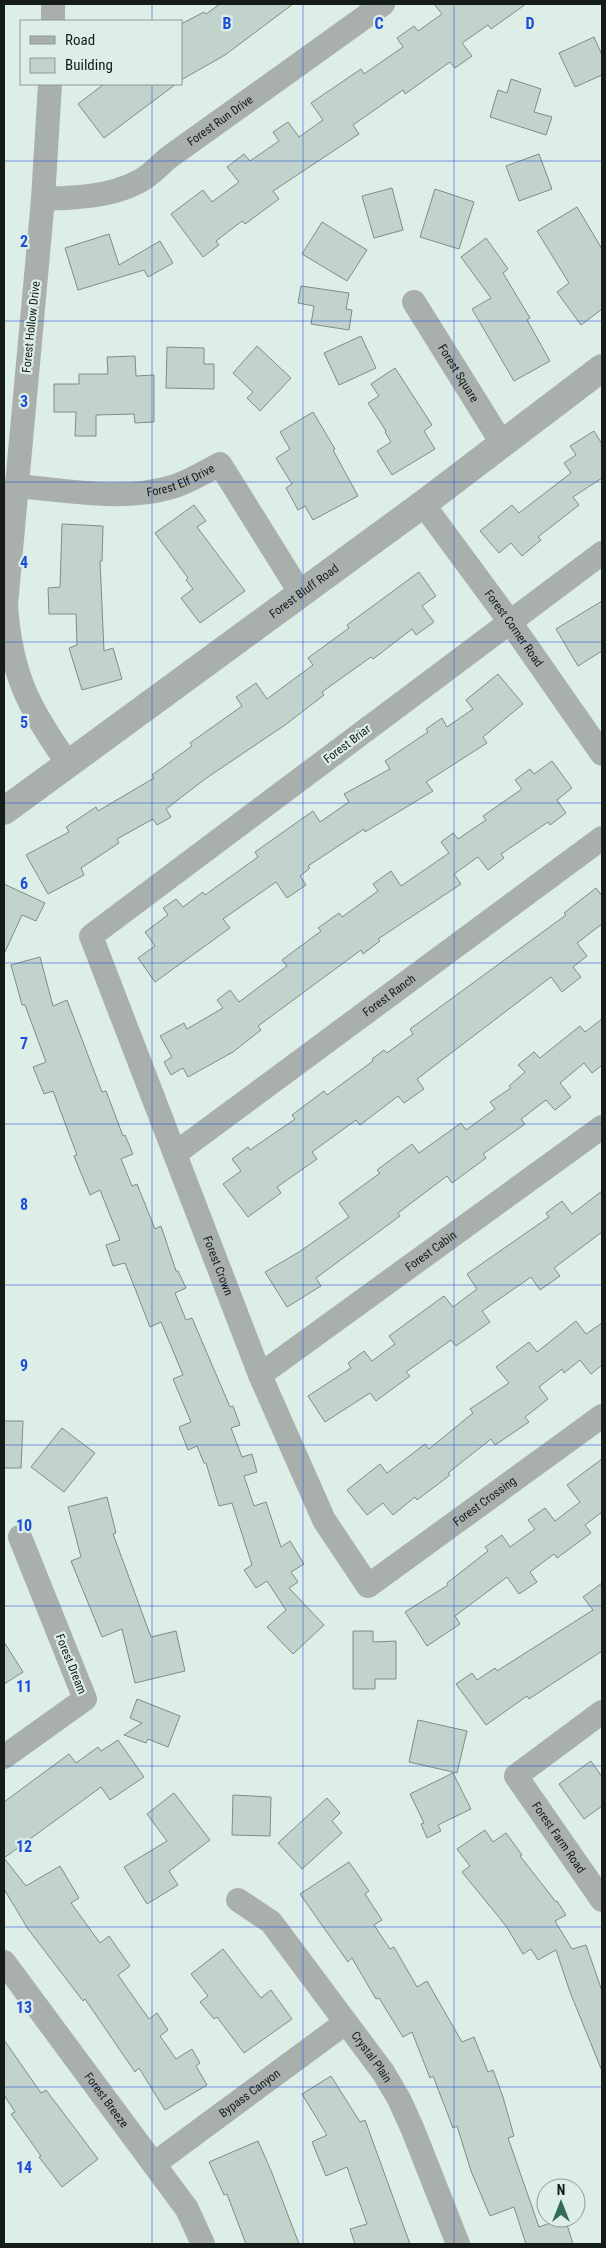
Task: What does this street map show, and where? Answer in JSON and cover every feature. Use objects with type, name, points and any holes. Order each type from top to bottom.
[{"type":"street","points":[[53,4],[53,20]]},
{"type":"street","name":"Forest Run Drive","points":[[43,200],[76,198],[114,192],[139,182],[383,4]]},
{"type":"street","name":"Forest Hollow Drive","points":[[50,85],[43,200],[15,486],[6,605],[12,655],[28,703],[40,725],[68,765]]},
{"type":"street","name":"Forest Square","points":[[414,302],[503,445]]},
{"type":"street","name":"Forest Bluff Road","points":[[4,811],[503,445],[602,368]]},
{"type":"street","name":"Forest Elf Drive","points":[[15,486],[105,494],[134,494],[171,488],[220,464],[301,594]]},
{"type":"street","name":"Forest Corner Road","points":[[423,504],[510,622],[602,754]]},
{"type":"street","name":"Forest Briar","points":[[92,936],[602,552]]},
{"type":"street","name":"Forest Ranch","points":[[176,1153],[602,838]]},
{"type":"street","name":"Forest Crown","points":[[92,936],[260,1375],[324,1520],[368,1586]]},
{"type":"street","name":"Forest Cabin","points":[[260,1375],[602,1127]]},
{"type":"street","name":"Forest Crossing","points":[[368,1586],[602,1416]]},
{"type":"street","name":"Forest Dream","points":[[4,1757],[85,1699],[20,1537]]},
{"type":"street","name":"Forest Farm Road","points":[[602,1712],[516,1776],[602,1900]]},
{"type":"street","name":"Crystal Plain","points":[[238,1900],[271,1922],[383,2072],[399,2100],[458,2244]]},
{"type":"street","name":"Forest Breeze","points":[[4,1962],[187,2209],[203,2244]]},
{"type":"street","name":"Bypass Canyon","points":[[154,2164],[345,2023]]},
{"type":"building","points":[[220,4],[293,4],[225,55],[182,79],[182,23],[204,12],[206,14]]},
{"type":"building","points":[[434,4],[526,4],[491,29],[488,25],[462,43],[472,56],[455,68],[450,62],[405,94],[403,90],[353,125],[359,134],[273,191],[279,199],[245,224],[242,221],[216,241],[219,245],[203,257],[171,214],[203,190],[212,202],[239,182],[227,167],[244,154],[250,161],[279,141],[273,132],[288,122],[299,137],[323,120],[311,103],[361,69],[364,74],[403,47],[397,38],[414,26],[418,31],[442,14]]},
{"type":"building","points":[[594,37],[602,55],[602,75],[575,87],[559,53]]},
{"type":"building","points":[[511,79],[541,89],[534,112],[552,117],[546,135],[490,117],[498,90],[507,93]]},
{"type":"building","points":[[103,85],[175,85],[104,138],[78,104]]},
{"type":"building","points":[[539,154],[552,189],[519,201],[506,166]]},
{"type":"building","points":[[392,188],[403,230],[374,238],[362,196]]},
{"type":"building","points":[[435,189],[474,202],[459,249],[420,237]]},
{"type":"building","points":[[577,207],[602,249],[602,309],[581,325],[557,292],[569,283],[537,231]]},
{"type":"building","points":[[322,222],[367,250],[347,281],[302,254]]},
{"type":"building","points":[[109,234],[119,265],[160,241],[173,263],[148,277],[144,270],[78,290],[65,248]]},
{"type":"building","points":[[486,238],[508,269],[503,273],[530,318],[527,320],[550,361],[514,381],[472,309],[491,298],[461,257]]},
{"type":"building","points":[[301,286],[349,293],[346,309],[352,310],[349,330],[311,324],[314,306],[298,303]]},
{"type":"building","points":[[361,336],[376,368],[339,385],[324,353]]},
{"type":"building","points":[[257,346],[291,378],[260,411],[247,398],[253,392],[233,373]]},
{"type":"building","points":[[167,347],[204,348],[204,364],[214,364],[214,389],[166,388]]},
{"type":"building","points":[[135,356],[136,376],[154,375],[154,422],[135,423],[134,414],[96,415],[96,436],[75,436],[76,412],[54,412],[54,384],[79,384],[79,374],[108,374],[107,357]]},
{"type":"building","points":[[395,368],[432,425],[424,431],[435,449],[392,475],[377,451],[391,442],[368,403],[379,396],[371,384]]},
{"type":"building","points":[[313,412],[335,449],[333,450],[358,496],[313,520],[305,506],[298,510],[286,488],[292,484],[276,458],[290,449],[280,432]]},
{"type":"building","points":[[594,431],[602,444],[602,478],[573,497],[579,505],[538,537],[541,540],[522,556],[511,543],[499,553],[480,531],[512,505],[519,513],[571,473],[564,463],[576,455],[570,446]]},
{"type":"building","points":[[194,505],[206,521],[197,527],[245,591],[200,623],[181,598],[193,589],[186,580],[188,578],[155,533]]},
{"type":"building","points":[[62,524],[103,526],[102,561],[100,561],[104,651],[113,648],[122,679],[82,690],[69,648],[77,645],[76,614],[49,614],[48,588],[60,587]]},
{"type":"building","points":[[419,572],[436,596],[422,606],[434,622],[416,635],[412,629],[373,659],[371,657],[322,692],[324,695],[285,725],[205,779],[166,809],[171,817],[157,825],[153,819],[117,839],[119,843],[81,868],[84,875],[48,894],[26,855],[69,832],[66,827],[96,807],[98,811],[154,778],[152,775],[192,746],[190,743],[242,706],[236,697],[256,683],[267,699],[313,665],[308,658],[349,628],[347,625]]},
{"type":"building","points":[[602,601],[602,651],[578,666],[556,629]]},
{"type":"building","points":[[498,674],[523,704],[483,737],[487,743],[426,782],[433,791],[365,832],[364,829],[308,866],[310,868],[300,876],[306,885],[287,898],[276,882],[223,919],[230,928],[155,982],[138,958],[155,946],[145,932],[168,915],[163,908],[176,899],[183,907],[203,892],[205,895],[258,857],[255,852],[313,811],[320,822],[349,802],[344,794],[390,769],[385,761],[428,732],[426,729],[442,718],[447,727],[473,709],[466,700]]},
{"type":"building","points":[[552,761],[572,788],[557,800],[566,813],[550,825],[548,822],[501,854],[504,858],[488,870],[478,857],[454,874],[461,884],[378,939],[380,941],[363,954],[361,950],[258,1026],[261,1030],[233,1052],[188,1077],[183,1068],[171,1075],[164,1062],[172,1057],[160,1036],[184,1023],[187,1029],[223,1008],[217,1000],[230,990],[239,1002],[287,966],[282,960],[321,931],[318,928],[339,913],[342,917],[378,891],[373,884],[391,871],[401,886],[449,853],[441,842],[453,833],[458,839],[486,820],[483,816],[522,789],[515,780],[530,769],[534,774]]},
{"type":"building","points":[[4,884],[45,903],[36,921],[22,915],[4,954]]},
{"type":"building","points":[[596,888],[602,896],[602,924],[577,943],[587,956],[573,967],[581,977],[562,992],[551,977],[417,1079],[424,1089],[404,1103],[398,1096],[360,1125],[356,1120],[312,1152],[317,1159],[277,1187],[281,1193],[248,1217],[223,1184],[241,1171],[232,1159],[248,1147],[250,1150],[295,1119],[292,1115],[324,1091],[327,1095],[373,1061],[372,1059],[384,1050],[387,1053],[413,1034],[410,1029],[566,915],[564,913]]},
{"type":"building","points":[[40,957],[53,1006],[67,1000],[102,1092],[106,1091],[123,1136],[125,1135],[133,1154],[121,1159],[132,1186],[137,1184],[155,1229],[161,1226],[176,1271],[178,1271],[186,1288],[175,1293],[186,1320],[192,1318],[230,1407],[233,1406],[240,1425],[231,1428],[242,1457],[252,1454],[257,1472],[244,1476],[254,1506],[266,1502],[281,1547],[290,1541],[304,1564],[291,1572],[298,1582],[289,1588],[324,1625],[293,1654],[267,1627],[286,1610],[267,1581],[256,1588],[244,1570],[252,1565],[232,1503],[219,1506],[206,1463],[204,1463],[197,1446],[188,1450],[179,1427],[191,1422],[173,1379],[183,1375],[161,1322],[150,1327],[125,1263],[113,1266],[106,1245],[120,1240],[100,1190],[90,1195],[74,1156],[77,1155],[53,1091],[44,1094],[33,1067],[46,1062],[25,1005],[22,1005],[11,965]]},
{"type":"building","points":[[602,1019],[602,1065],[592,1073],[584,1063],[560,1083],[571,1097],[555,1110],[546,1100],[521,1119],[525,1124],[483,1154],[486,1158],[452,1183],[447,1176],[398,1213],[400,1216],[316,1278],[321,1286],[287,1307],[265,1272],[299,1252],[349,1217],[339,1203],[380,1173],[377,1170],[412,1144],[419,1153],[461,1123],[466,1130],[495,1109],[490,1102],[511,1088],[509,1086],[525,1072],[518,1065],[534,1052],[540,1058],[580,1026],[585,1032]]},
{"type":"building","points":[[602,1191],[602,1232],[554,1268],[560,1276],[540,1290],[531,1277],[482,1311],[490,1322],[456,1346],[451,1340],[406,1372],[410,1376],[376,1401],[370,1393],[325,1422],[308,1396],[351,1368],[348,1363],[364,1351],[372,1361],[395,1344],[389,1336],[444,1296],[453,1307],[477,1289],[467,1274],[549,1217],[546,1213],[562,1201],[572,1214]]},
{"type":"building","points":[[576,1321],[586,1334],[602,1323],[602,1365],[591,1374],[580,1360],[564,1373],[562,1369],[539,1387],[548,1399],[525,1417],[529,1422],[495,1445],[491,1439],[448,1473],[450,1475],[417,1500],[415,1497],[393,1515],[383,1503],[367,1515],[347,1490],[380,1464],[387,1473],[425,1444],[429,1449],[473,1413],[470,1409],[509,1383],[496,1367],[529,1342],[537,1352]]},
{"type":"building","points":[[4,1421],[23,1421],[21,1468],[4,1468]]},
{"type":"building","points":[[62,1428],[95,1453],[64,1492],[31,1467]]},
{"type":"building","points":[[602,1459],[602,1512],[585,1525],[591,1533],[557,1558],[554,1554],[530,1572],[537,1582],[519,1594],[507,1577],[455,1616],[460,1624],[427,1646],[405,1612],[448,1585],[447,1583],[488,1551],[485,1547],[502,1535],[510,1547],[535,1529],[528,1520],[545,1508],[555,1521],[580,1502],[567,1485]]},
{"type":"building","points":[[107,1497],[116,1533],[113,1534],[151,1637],[176,1631],[185,1671],[135,1683],[122,1629],[102,1637],[71,1561],[81,1557],[68,1507]]},
{"type":"building","points":[[602,1583],[602,1651],[529,1699],[527,1696],[486,1725],[456,1684],[472,1673],[477,1680],[495,1668],[497,1671],[593,1610],[583,1597]]},
{"type":"building","points":[[353,1631],[373,1631],[373,1642],[396,1641],[396,1679],[375,1679],[375,1689],[353,1689]]},
{"type":"building","points":[[4,1642],[23,1672],[4,1684]]},
{"type":"building","points":[[137,1699],[180,1716],[168,1747],[148,1739],[146,1743],[124,1735],[142,1723],[130,1718]]},
{"type":"building","points":[[418,1720],[467,1731],[457,1773],[409,1762]]},
{"type":"building","points":[[118,1740],[144,1777],[110,1800],[101,1787],[4,1858],[4,1802],[69,1754],[76,1763],[98,1747],[101,1751]]},
{"type":"building","points":[[591,1761],[602,1777],[602,1806],[584,1819],[559,1784]]},
{"type":"building","points":[[453,1773],[471,1809],[438,1825],[441,1831],[427,1838],[421,1824],[424,1823],[410,1794]]},
{"type":"building","points":[[174,1793],[210,1840],[169,1871],[178,1885],[147,1904],[124,1867],[167,1841],[147,1814]]},
{"type":"building","points":[[233,1795],[271,1797],[270,1836],[232,1835]]},
{"type":"building","points":[[327,1798],[340,1813],[332,1821],[342,1833],[302,1869],[278,1843]]},
{"type":"building","points":[[485,1830],[493,1842],[506,1833],[522,1855],[520,1856],[557,1901],[566,1915],[555,1921],[572,1949],[586,1945],[602,1991],[602,2071],[570,1992],[556,1950],[538,1960],[531,1949],[523,1954],[506,1926],[462,1872],[470,1866],[457,1849]]},
{"type":"building","points":[[4,1858],[26,1886],[60,1866],[79,1898],[71,1903],[100,1943],[109,1936],[130,1966],[118,1975],[149,2019],[157,2013],[168,2030],[160,2036],[176,2059],[192,2049],[200,2063],[196,2066],[207,2085],[165,2110],[139,2068],[135,2072],[85,1999],[83,2001],[28,1929],[4,1889]]},
{"type":"building","points":[[349,1862],[369,1891],[365,1894],[382,1920],[374,1925],[390,1949],[394,1947],[417,1987],[427,1981],[462,2042],[474,2037],[488,2072],[493,2070],[514,2136],[508,2138],[536,2218],[536,2228],[568,2228],[573,2244],[526,2244],[514,2207],[490,2216],[471,2171],[457,2126],[453,2128],[433,2076],[430,2078],[412,2032],[403,2037],[379,1998],[376,1999],[352,1958],[348,1962],[300,1894]]},
{"type":"building","points":[[223,1949],[261,1998],[271,1990],[292,2019],[244,2053],[217,2017],[214,2019],[200,2002],[208,1996],[191,1974]]},
{"type":"building","points":[[4,2040],[41,2093],[46,2090],[98,2159],[62,2187],[39,2157],[41,2156],[11,2114],[15,2112],[4,2095]]},
{"type":"building","points":[[331,2076],[360,2122],[365,2120],[410,2244],[355,2244],[350,2229],[367,2224],[347,2167],[326,2176],[312,2142],[327,2135],[302,2094]]},
{"type":"building","points":[[258,2141],[299,2244],[246,2244],[227,2194],[224,2195],[209,2162]]}]
